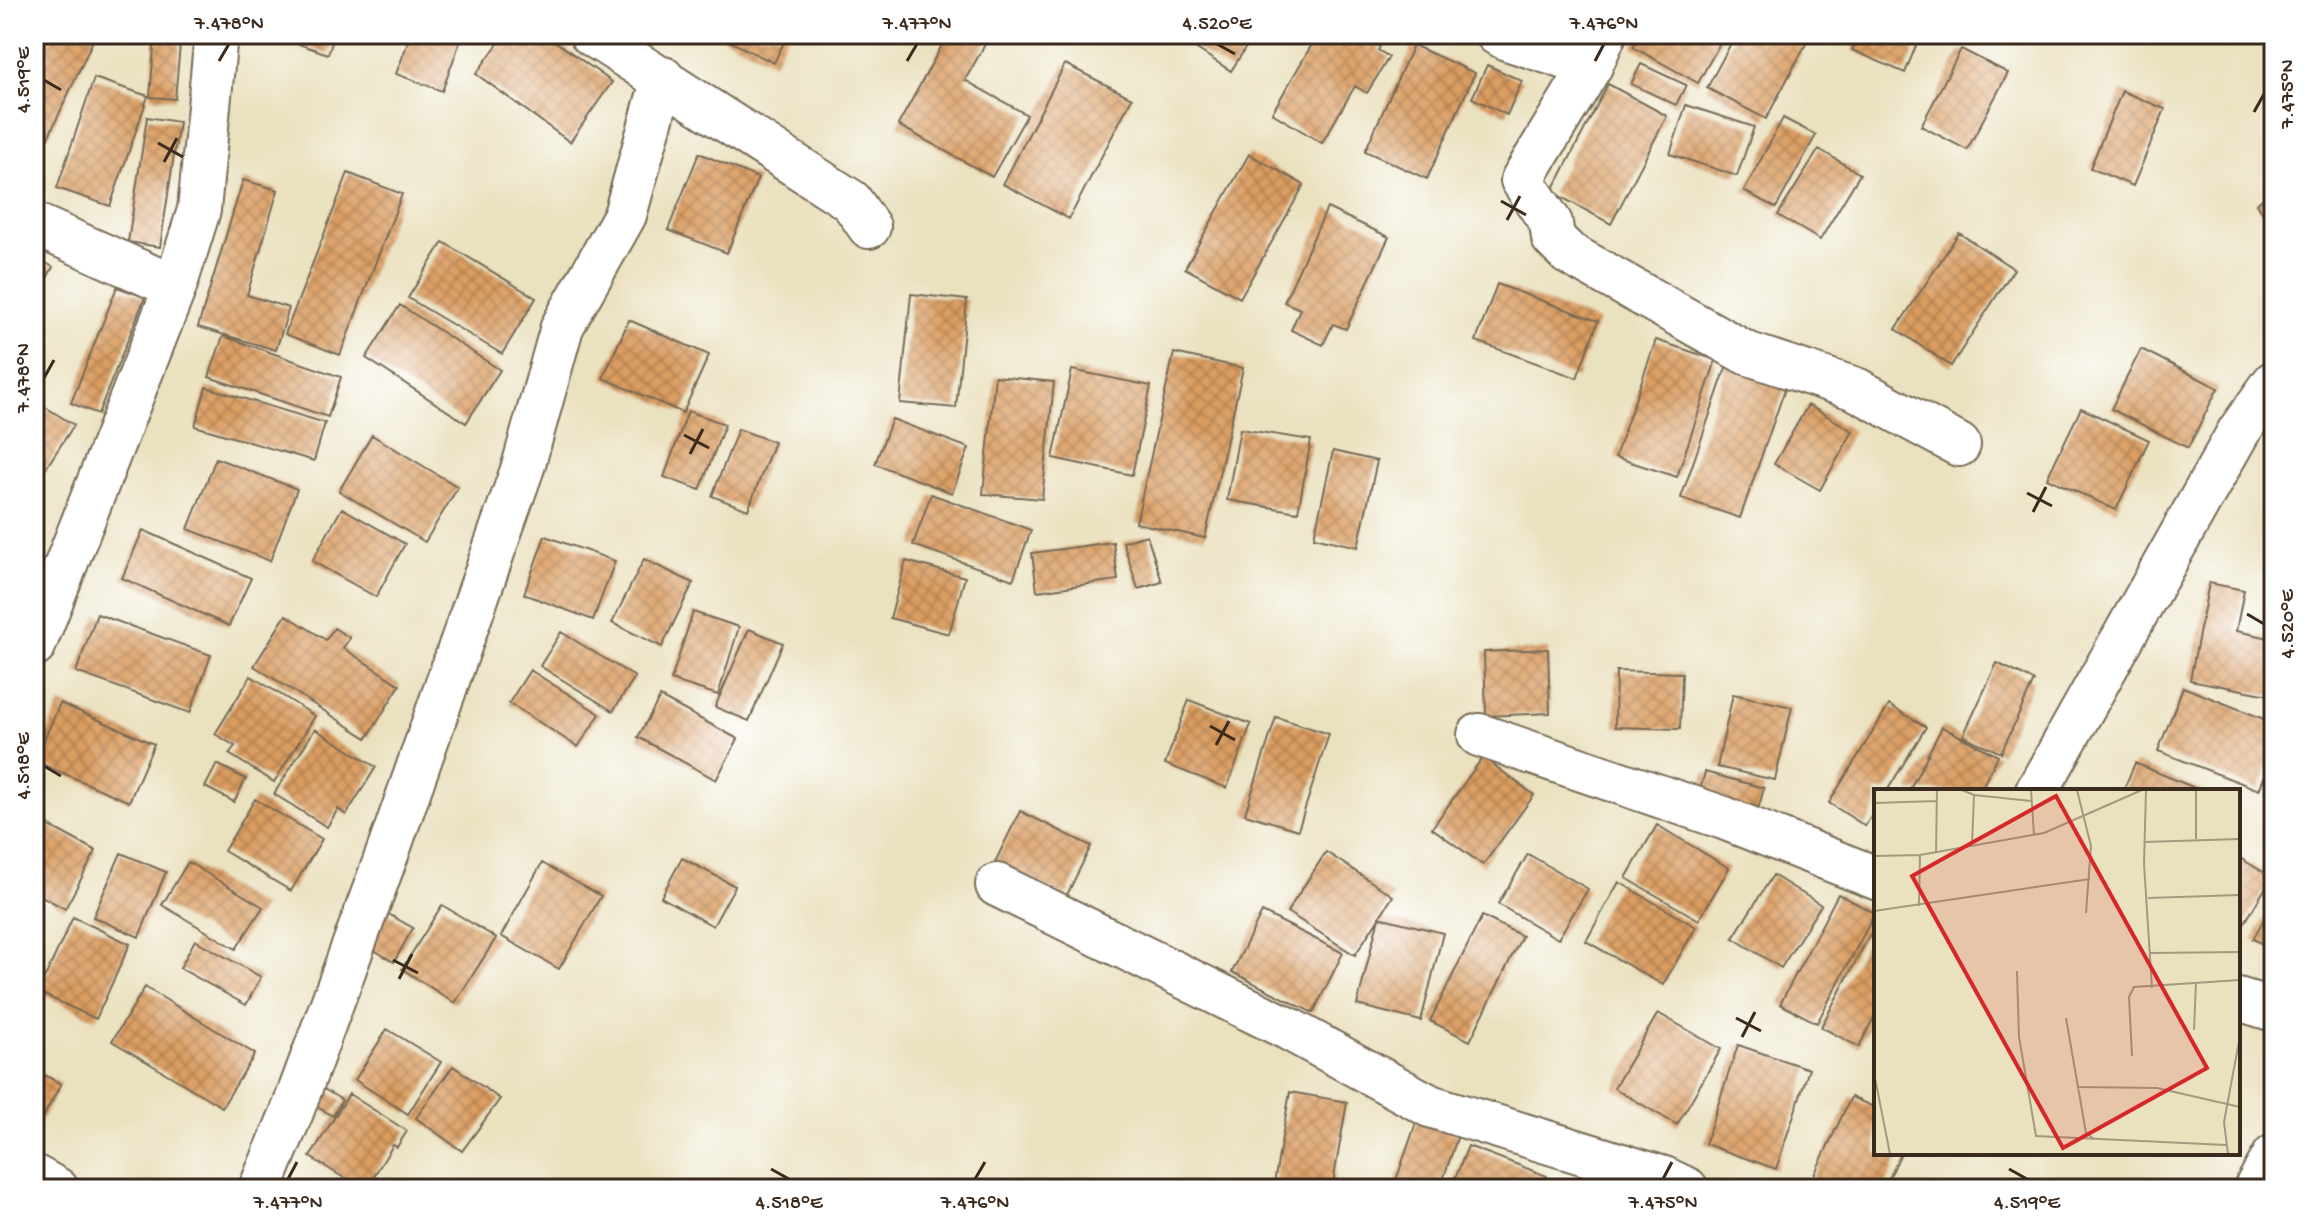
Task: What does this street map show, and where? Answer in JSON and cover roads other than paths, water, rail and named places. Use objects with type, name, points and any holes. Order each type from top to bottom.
[{"type":"street","points":[[34,646],[175,287],[199,210],[216,34]]},
{"type":"street","points":[[591,34],[851,201],[869,227]]},
{"type":"street","points":[[1497,34],[1507,39],[1598,50],[1522,180],[1551,223],[1553,238],[1568,253],[1746,353],[1856,389],[1959,445]]},
{"type":"street","points":[[260,1189],[292,1112],[389,849],[523,467],[562,327],[625,215],[663,78]]},
{"type":"street","points":[[34,224],[175,287]]},
{"type":"street","points":[[2038,789],[2239,431],[2274,382]]},
{"type":"street","points":[[1479,735],[1724,818],[1874,877]]},
{"type":"street","points":[[997,885],[1289,1029],[1430,1106],[1664,1178],[1687,1189]]},
{"type":"street","points":[[2240,1000],[2274,1010]]},
{"type":"street","points":[[2255,1189],[2274,1156]]},
{"type":"street","points":[[34,1176],[57,1189]]}]
